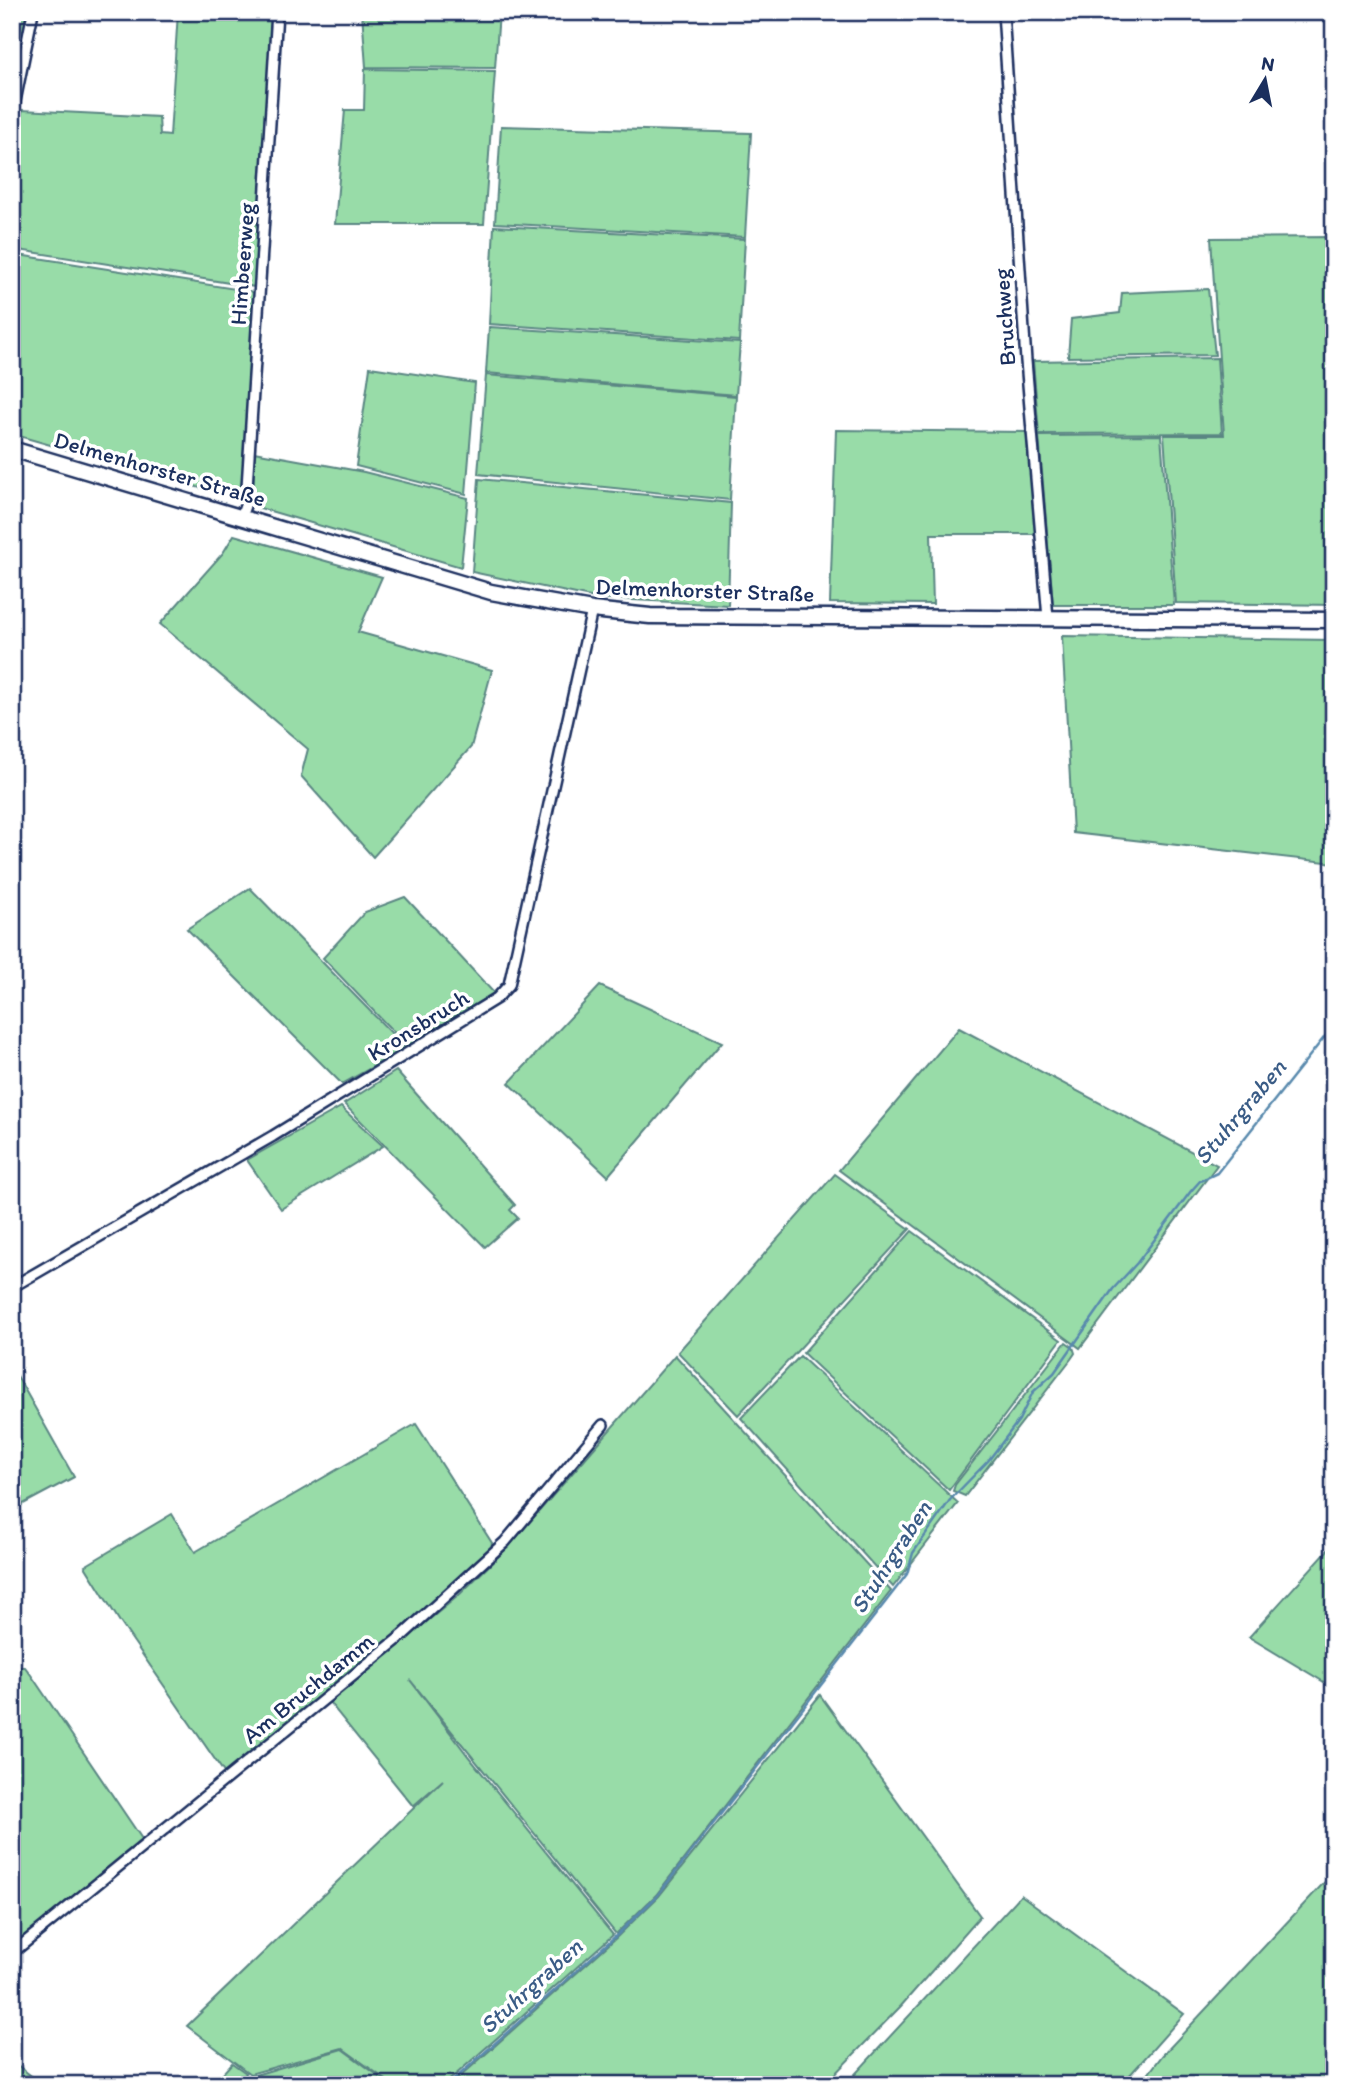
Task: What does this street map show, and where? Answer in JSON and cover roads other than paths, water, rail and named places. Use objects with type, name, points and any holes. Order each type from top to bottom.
[{"type":"main road","name":"Delmenhorster Straße","points":[[12,449],[491,592],[592,610],[650,616],[1334,620]]},
{"type":"street","points":[[12,116],[33,12]]},
{"type":"street","name":"Himbeerweg","points":[[241,517],[247,489],[277,12]]},
{"type":"street","name":"Bruchweg","points":[[1003,12],[1026,361],[1048,618]]},
{"type":"street","name":"Kronsbruch","points":[[12,1287],[273,1136],[497,998],[509,985],[592,610]]},
{"type":"street","name":"Am Bruchdamm","points":[[12,1953],[403,1635],[505,1542],[603,1425]]},
{"type":"waterway","name":"Stuhrgraben","points":[[448,2085],[657,1896],[901,1582],[907,1574],[913,1553],[950,1500],[988,1461],[1019,1420],[1033,1392],[1054,1373],[1113,1289],[1137,1263],[1191,1191],[1200,1181],[1217,1173],[1334,1025]]}]
